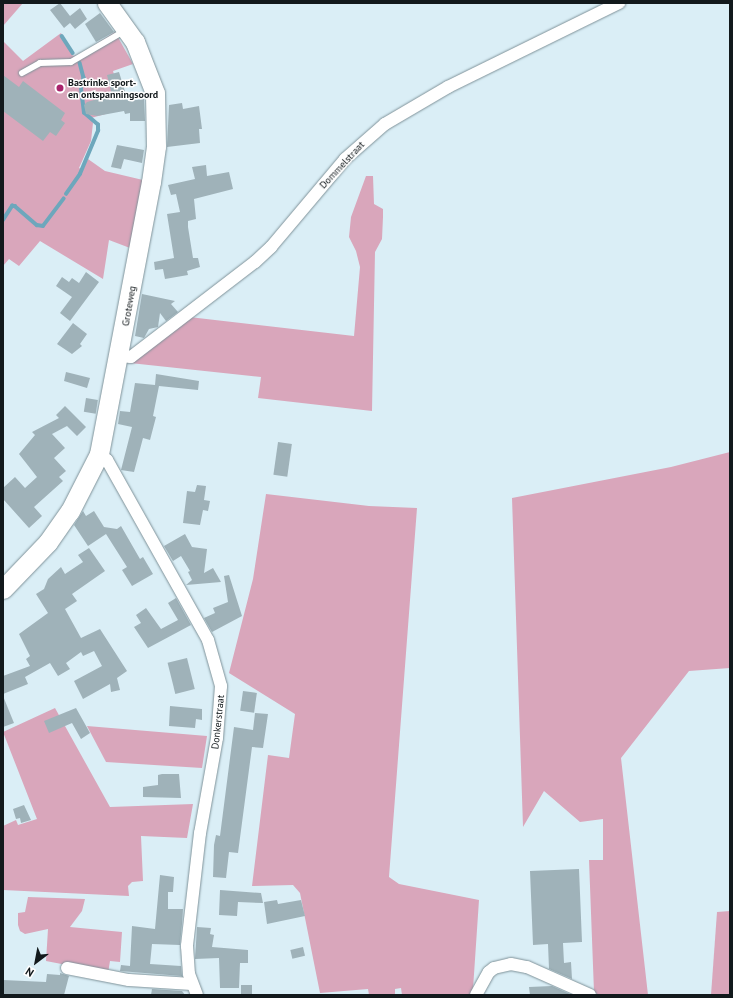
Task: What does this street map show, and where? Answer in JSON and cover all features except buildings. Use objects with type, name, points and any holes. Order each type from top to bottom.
[{"type":"main road","name":"Groteweg","points":[[3,590],[48,542],[70,510],[99,454],[120,356],[151,182],[157,115],[154,93],[148,71],[127,29],[107,3]]},
{"type":"street","name":"Dommelstraat","points":[[120,356],[130,357],[255,262],[272,247],[345,159],[385,124],[448,86],[619,3]]},
{"type":"street","name":"Donkerstraat","points":[[99,454],[107,460],[208,640],[221,686],[217,738],[200,833],[187,946],[187,961],[195,990]]},
{"type":"street","points":[[476,995],[488,972],[494,968],[511,964],[527,967],[590,995]]},
{"type":"street","points":[[67,968],[129,980],[195,990]]},
{"type":"lane","points":[[22,73],[40,63],[71,62],[127,29]]},
{"type":"shaded area","points":[[3,3],[23,3],[3,26]]},
{"type":"shaded area","points":[[115,32],[133,64],[113,71],[124,109],[91,118],[93,123],[91,141],[79,168],[83,170],[88,159],[105,171],[143,180],[130,248],[109,240],[103,279],[40,241],[19,266],[9,259],[3,266],[3,41],[23,61],[61,33],[73,56],[78,55]]},
{"type":"shaded area","points":[[366,176],[373,176],[374,204],[383,209],[382,239],[375,252],[372,411],[258,398],[261,377],[130,363],[189,317],[354,336],[360,267],[356,251],[349,237],[351,217]]},
{"type":"shaded area","points":[[730,452],[730,668],[689,671],[621,758],[648,995],[599,995],[594,992],[589,860],[603,860],[603,819],[580,822],[544,791],[523,827],[512,498],[671,467]]},
{"type":"shaded area","points":[[266,494],[369,506],[417,508],[389,877],[399,884],[479,900],[473,989],[471,995],[402,995],[401,988],[395,989],[395,995],[369,995],[368,989],[320,993],[300,893],[293,885],[252,886],[268,755],[289,758],[295,714],[229,673],[253,579]]},
{"type":"shaded area","points":[[55,708],[110,807],[193,804],[187,838],[141,836],[143,881],[132,882],[128,886],[129,896],[3,890],[3,826],[16,820],[18,825],[37,819],[3,732]]},
{"type":"shaded area","points":[[87,726],[207,736],[202,768],[106,762]]},
{"type":"shaded area","points":[[28,897],[85,899],[82,911],[70,927],[122,932],[120,962],[110,961],[108,973],[46,961],[48,929],[25,934],[20,931],[18,925],[18,913],[25,912]]},
{"type":"shaded area","points":[[730,911],[730,995],[711,995],[717,912]]},
{"type":"waterway","points":[[62,36],[73,53]]},
{"type":"waterway","points":[[80,63],[84,78],[82,86]]},
{"type":"waterway","points":[[66,194],[80,174],[98,131],[98,125],[84,113],[81,89]]},
{"type":"waterway","points":[[3,220],[12,206],[15,206],[37,225],[43,226],[63,199]]},
{"type":"place","name":"Bastrinke sport- en ontspanningsoord","points":[[60,88]]}]
